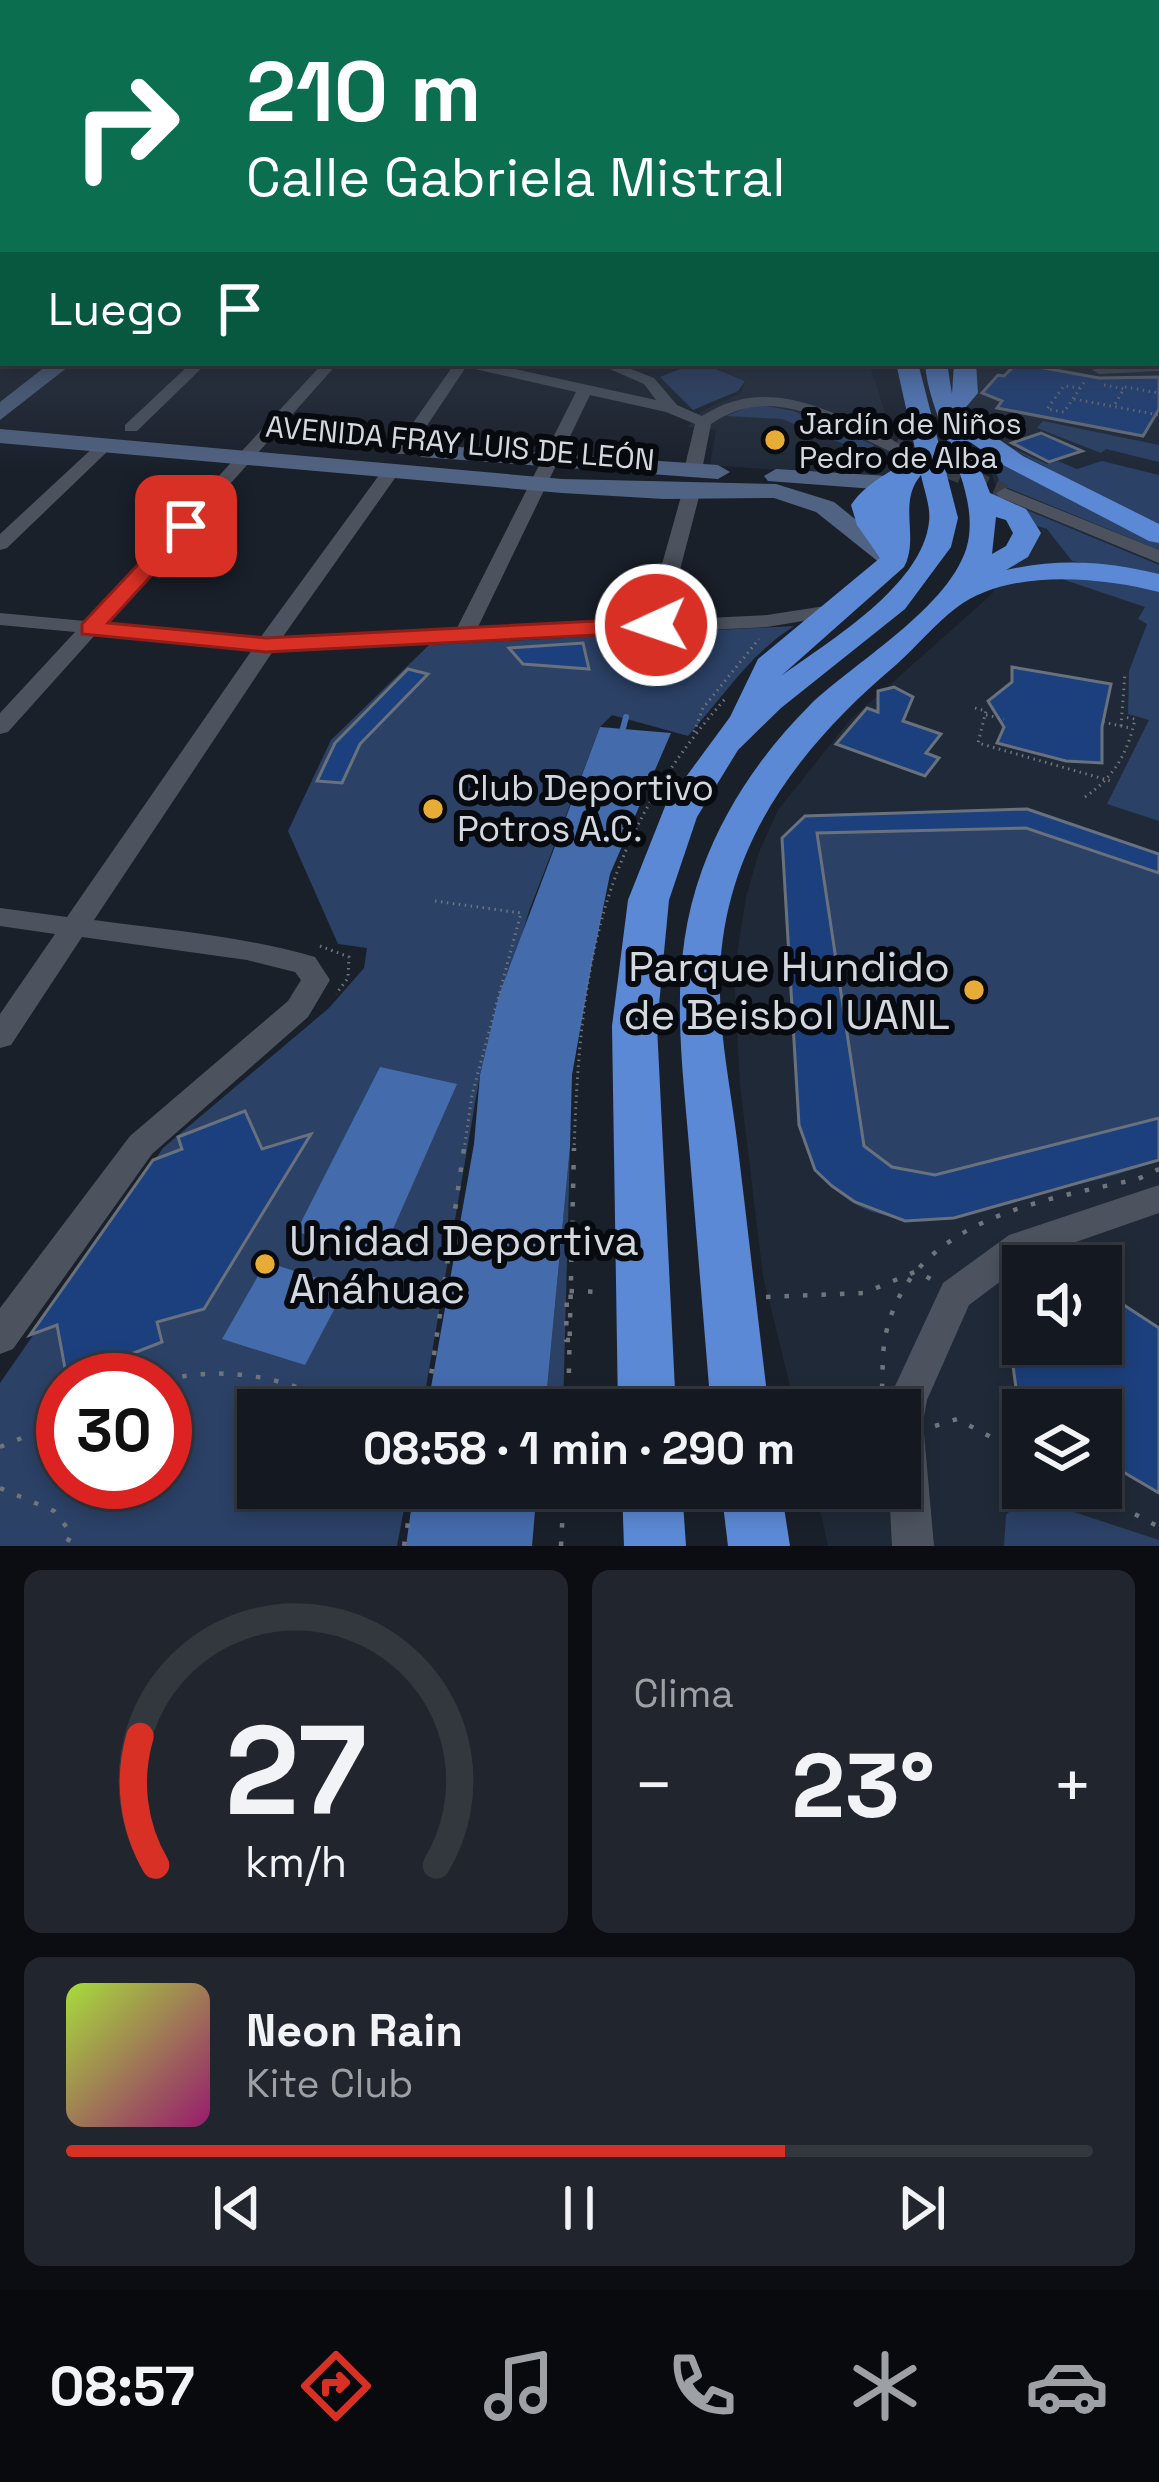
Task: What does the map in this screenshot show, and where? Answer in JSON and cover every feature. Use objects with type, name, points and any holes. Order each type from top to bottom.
[{"type":"highway","points":[[646,1389],[633,997],[640,926],[678,818],[707,767],[746,721],[885,610],[941,543],[944,518],[906,472],[905,366]]},
{"type":"highway","points":[[738,1389],[698,994],[703,935],[716,877],[735,830],[763,783],[800,737],[954,590],[984,536],[990,495],[949,415],[937,366]]},
{"type":"highway","points":[[949,415],[966,393],[965,366]]},
{"type":"highway","points":[[949,415],[1014,461],[1159,535]]},
{"type":"highway","points":[[746,721],[770,666],[895,558],[865,514],[868,497],[906,472]]},
{"type":"highway","points":[[954,590],[1048,568],[1095,570],[1159,583]]},
{"type":"highway","points":[[653,1509],[655,1546]]},
{"type":"highway","points":[[754,1509],[759,1546]]},
{"type":"street","points":[[4,420],[37,366]]},
{"type":"street","points":[[4,420],[60,366]]},
{"type":"street","points":[[131,428],[197,366]]},
{"type":"street","points":[[266,450],[329,366]]},
{"type":"street","points":[[0,1037],[266,645],[463,366]]},
{"type":"street","points":[[478,366],[671,408],[703,422]]},
{"type":"street","points":[[612,366],[649,380],[671,408]]},
{"type":"street","points":[[1094,373],[1159,367]]},
{"type":"street","points":[[463,636],[536,475],[585,390]]},
{"type":"street","points":[[656,625],[703,422],[733,402],[770,397],[895,447]]},
{"type":"street","name":"AVENIDA FRAY LUIS DE LEÓN","points":[[4,420],[131,428],[233,451]]},
{"type":"street","name":"AVENIDA FRAY LUIS DE LEÓN","points":[[4,420],[103,448],[266,450],[536,475],[692,482],[906,472]]},
{"type":"street","name":"AVENIDA FRAY LUIS DE LEÓN","points":[[266,450],[290,441],[396,461]]},
{"type":"street","points":[[0,544],[103,448]]},
{"type":"street","points":[[0,727],[90,629],[233,451]]},
{"type":"street","name":"AVENIDA FRAY LUIS DE LEÓN","points":[[536,475],[556,474],[575,464],[794,494],[825,507],[895,558]]},
{"type":"street","points":[[990,495],[1159,557]]},
{"type":"street","points":[[0,619],[266,645],[767,621],[838,610]]},
{"type":"street","points":[[0,917],[247,950],[311,968],[316,980],[305,1002],[141,1145],[0,1337]]},
{"type":"street","points":[[913,1546],[904,1422],[908,1399],[956,1294],[1021,1246],[1159,1199]]},
{"type":"path","points":[[1080,388],[1064,386],[1047,409],[1064,412],[1094,373]]},
{"type":"path","points":[[1113,407],[1124,388],[1159,393]]},
{"type":"path","points":[[1055,397],[1159,416]]},
{"type":"path","points":[[695,734],[703,708],[746,650],[765,636]]},
{"type":"path","points":[[1121,726],[1125,673]]},
{"type":"path","points":[[975,708],[986,711],[978,743],[1111,781]]},
{"type":"path","points":[[985,715],[1004,719]]},
{"type":"path","points":[[1085,797],[1111,781],[1134,728],[1135,719],[1123,716]]},
{"type":"path","points":[[1103,722],[1134,728]]},
{"type":"path","points":[[429,1389],[472,1095],[521,913],[435,901]]},
{"type":"path","points":[[795,1298],[864,1293],[917,1270],[956,1294]]},
{"type":"path","points":[[567,1291],[566,1340],[571,1340]]},
{"type":"path","points":[[192,1375],[237,1373],[299,1389]]},
{"type":"path","points":[[932,1443],[932,1429],[949,1418],[1002,1444]]},
{"type":"path","points":[[0,1447],[36,1432]]},
{"type":"path","points":[[0,1488],[54,1511],[72,1534],[65,1546]]},
{"type":"path","points":[[1122,1507],[1159,1527]]},
{"type":"path","points":[[404,1546],[410,1509]]},
{"type":"path","points":[[562,1546],[563,1509]]},
{"type":"shaded area","points":[[688,366],[708,366],[745,381],[738,391],[693,410],[660,377]]},
{"type":"shaded area","points":[[708,366],[870,366],[901,463],[877,477],[710,465],[716,430],[687,427],[702,411],[741,393],[746,381]]},
{"type":"shaded area","points":[[955,366],[1159,366],[1159,1546],[828,1546],[820,1509],[921,1509],[921,1389],[791,1389],[763,1276],[740,1085],[734,974],[746,897],[778,810],[849,721],[992,594],[1005,568],[1032,550],[1036,529],[1002,504]]},
{"type":"shaded area","points":[[756,404],[793,411],[874,445],[871,449],[901,463],[895,470],[782,419],[726,416]]},
{"type":"shaded area","points":[[1043,421],[1159,445],[1159,462],[1106,449],[1101,453],[1037,428]]},
{"type":"shaded area","points":[[1005,445],[1047,464],[1058,461],[1077,469],[1102,461],[1159,475],[1159,528]]},
{"type":"shaded area","points":[[987,451],[1159,542],[1159,550],[1001,485]]},
{"type":"shaded area","points":[[1005,501],[1159,565],[1159,576],[1072,561],[1047,529]]},
{"type":"shaded area","points":[[1091,576],[1159,591],[1159,821],[1107,804],[1149,720],[1128,714],[1129,671],[1147,624],[1138,619],[1145,607],[1059,578]]},
{"type":"shaded area","name":"Unidad Deportiva Anáhuac","points":[[794,626],[750,663],[688,736],[612,715],[600,727],[529,911],[480,1075],[426,1389],[237,1389],[237,1509],[404,1509],[397,1546],[0,1546],[0,1383],[163,1148],[329,1008],[364,968],[367,948],[338,944],[288,831],[331,740],[429,645]]},
{"type":"shaded area","points":[[600,727],[671,733],[610,874],[592,963],[572,1075],[570,1147],[547,1389],[431,1389],[474,1144],[480,1075],[499,995]]},
{"type":"shaded area","name":"Parque Hundido de Beisbol UANL","points":[[1027,809],[1159,854],[1159,1160],[970,1212],[899,1218],[868,1210],[840,1194],[817,1166],[799,1125],[782,838],[805,816]]},
{"type":"shaded area","points":[[380,1067],[457,1084],[382,1254],[296,1232]]},
{"type":"shaded area","points":[[570,1147],[564,1389],[547,1389]]},
{"type":"shaded area","points":[[266,1262],[346,1287],[305,1365],[222,1339]]},
{"type":"shaded area","points":[[411,1509],[535,1509],[532,1546],[406,1546]]},
{"type":"shaded area","points":[[1012,1509],[1064,1509],[1159,1540],[1159,1546],[1004,1546],[1006,1515]]},
{"type":"building","points":[[1014,366],[1033,366],[1099,378],[1159,377],[1159,409],[1143,436],[997,408],[1002,401],[982,393],[998,375],[1004,376]]},
{"type":"building","points":[[1041,433],[1082,451],[1049,462],[1012,443]]},
{"type":"building","points":[[583,643],[589,669],[523,664],[509,648]]},
{"type":"building","points":[[1012,667],[1111,684],[1102,727],[1102,763],[1066,761],[997,743],[1004,727],[988,701],[1012,682]]},
{"type":"building","points":[[408,669],[428,674],[360,744],[342,783],[317,781],[335,743]]},
{"type":"building","points":[[894,687],[913,697],[903,721],[941,734],[926,753],[939,758],[925,776],[836,744],[867,708],[878,712],[878,691]]},
{"type":"building","points":[[1027,809],[1159,854],[1159,873],[1026,828],[817,833],[864,1146],[892,1167],[935,1175],[1159,1118],[1159,1160],[954,1218],[905,1221],[855,1202],[832,1186],[815,1170],[799,1125],[782,838],[805,816]]},
{"type":"building","points":[[245,1111],[262,1149],[311,1134],[204,1309],[157,1322],[162,1342],[134,1353],[62,1353],[57,1325],[30,1335],[153,1160],[182,1149],[178,1137]]},
{"type":"building","points":[[1122,1304],[1159,1328],[1159,1493],[1122,1471],[1122,1389],[1016,1389],[1013,1366],[1122,1365]]},
{"type":"waterway","points":[[622,732],[626,717]]},
{"type":"tunnel","points":[[895,447],[1005,493]]},
{"type":"place","name":"Jardín de Niños Pedro de Alba","points":[[775,440]]},
{"type":"place","name":"Club Deportivo Potros A.C.","points":[[433,809]]},
{"type":"place","name":"Parque Hundido de Beisbol UANL","points":[[974,990]]},
{"type":"place","name":"Unidad Deportiva Anáhuac","points":[[265,1264]]},
{"type":"route","points":[[186,526],[90,629],[266,645],[656,625]]}]
